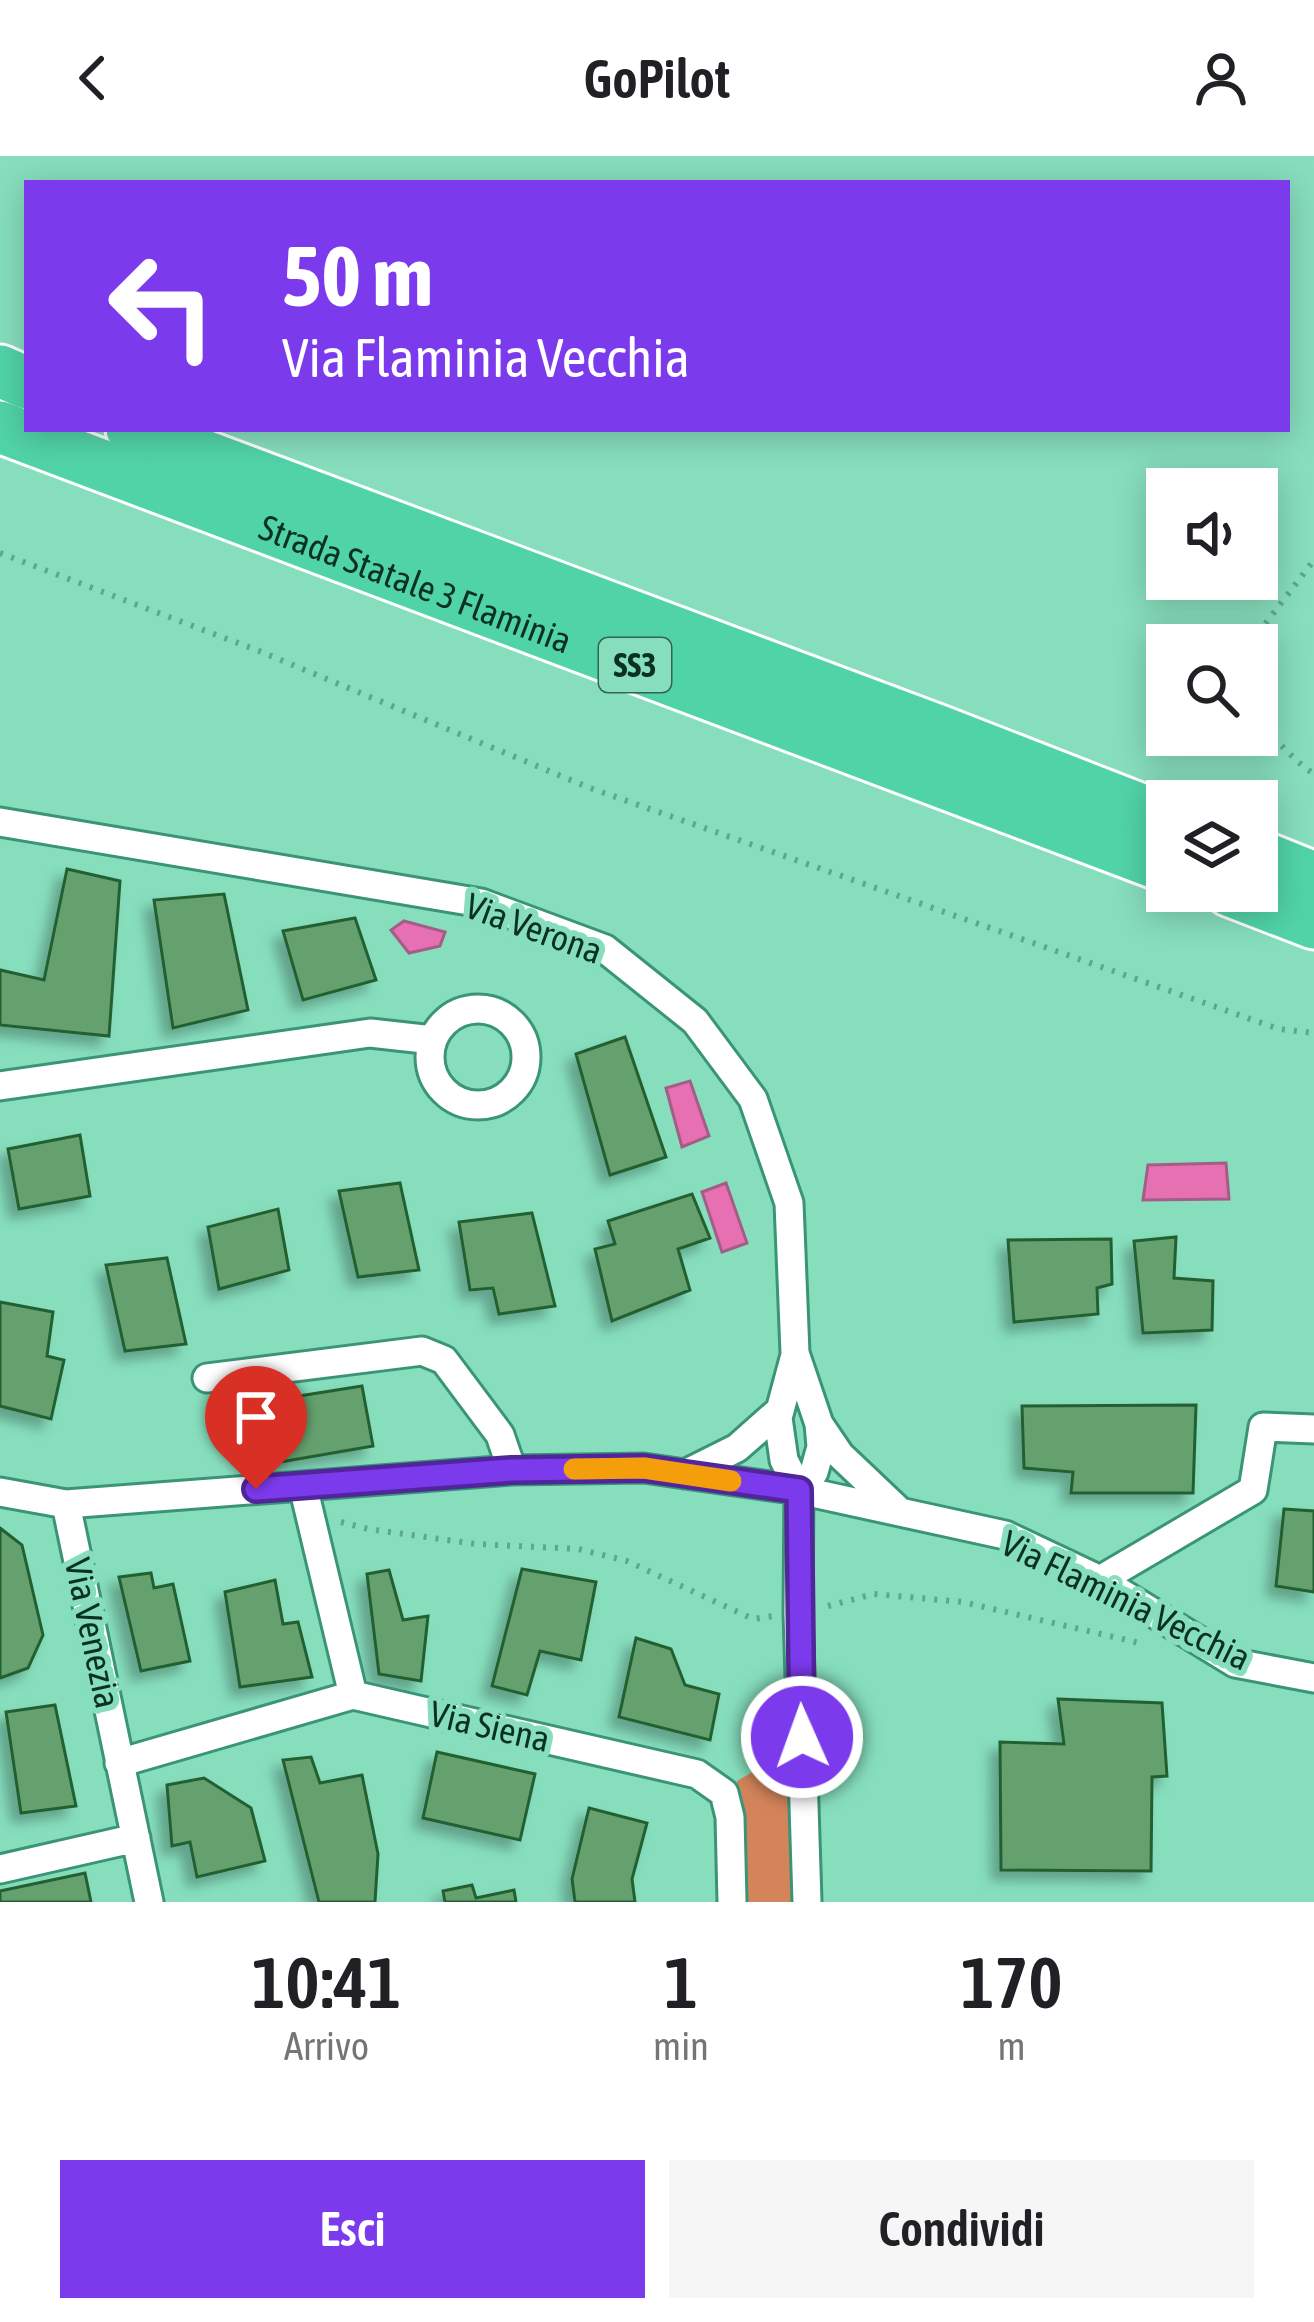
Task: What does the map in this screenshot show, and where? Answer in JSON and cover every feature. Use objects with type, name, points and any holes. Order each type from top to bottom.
[{"type":"highway","name":"Strada Statale 3 Flaminia","points":[[31,432],[117,446],[941,731],[1146,812]]},
{"type":"highway","points":[[0,442],[117,446]]},
{"type":"highway","name":"Strada Statale 3 Flaminia","points":[[117,446],[1146,859]]},
{"type":"highway","points":[[1278,863],[1314,878]]},
{"type":"highway","points":[[1278,909],[1314,923]]},
{"type":"street","name":"Via Verona","points":[[0,822],[481,903],[605,949],[695,1021],[753,1099],[789,1203],[795,1353],[819,1424],[851,1467],[900,1512]]},
{"type":"street","points":[[0,1086],[370,1033],[433,1040]]},
{"type":"street","points":[[207,1378],[422,1352],[444,1360],[500,1435],[512,1470]]},
{"type":"street","name":"Via Verona","points":[[795,1353],[780,1410],[779,1441],[799,1490]]},
{"type":"street","points":[[685,1474],[737,1448],[780,1410]]},
{"type":"street","points":[[807,1902],[799,1490],[814,1472],[821,1447],[819,1424]]},
{"type":"street","points":[[1100,1580],[1253,1490],[1263,1427],[1314,1429]]},
{"type":"street","name":"Via Flaminia Vecchia","points":[[0,1492],[66,1504],[512,1470],[644,1468],[799,1490],[1005,1535],[1100,1580],[1235,1663],[1314,1678]]},
{"type":"street","points":[[119,1763],[353,1695],[303,1486]]},
{"type":"street","name":"Via Venezia","points":[[66,1504],[147,1891]]},
{"type":"street","name":"Via Siena","points":[[353,1695],[698,1774],[724,1793],[730,1817],[732,1902]]},
{"type":"street","points":[[0,1869],[136,1838]]},
{"type":"path","points":[[0,553],[259,651],[590,788],[1279,1029],[1314,1033]]},
{"type":"path","points":[[1265,624],[1314,560]]},
{"type":"path","points":[[1278,739],[1314,774]]},
{"type":"shaded area","points":[[404,921],[445,932],[440,946],[409,953],[391,930]]},
{"type":"shaded area","points":[[690,1081],[709,1136],[682,1147],[666,1088]]},
{"type":"shaded area","points":[[1226,1163],[1229,1199],[1143,1200],[1148,1165]]},
{"type":"shaded area","points":[[726,1183],[747,1243],[722,1252],[702,1192]]},
{"type":"shaded area","points":[[791,1750],[801,1902],[736,1902],[737,1781]]},
{"type":"building","points":[[67,869],[120,881],[109,1036],[0,1025],[0,970],[44,980]]},
{"type":"building","points":[[224,894],[248,1010],[173,1028],[154,900]]},
{"type":"building","points":[[355,918],[376,980],[303,1000],[283,931]]},
{"type":"building","points":[[625,1037],[666,1157],[610,1175],[576,1054]]},
{"type":"building","points":[[80,1135],[90,1196],[19,1209],[8,1149]]},
{"type":"building","points":[[400,1183],[419,1270],[358,1277],[339,1191]]},
{"type":"building","points":[[692,1194],[710,1238],[678,1249],[690,1290],[612,1321],[595,1249],[615,1244],[608,1221]]},
{"type":"building","points":[[278,1209],[289,1270],[219,1289],[208,1227]]},
{"type":"building","points":[[532,1213],[555,1306],[499,1314],[493,1288],[470,1290],[459,1222]]},
{"type":"building","points":[[1176,1237],[1174,1278],[1213,1281],[1212,1330],[1143,1333],[1134,1241]]},
{"type":"building","points":[[1111,1239],[1112,1284],[1097,1288],[1098,1314],[1014,1322],[1008,1240]]},
{"type":"building","points":[[167,1258],[186,1344],[125,1351],[106,1265]]},
{"type":"building","points":[[0,1302],[53,1312],[47,1356],[64,1360],[51,1419],[0,1406]]},
{"type":"building","points":[[362,1386],[373,1446],[269,1464],[255,1403]]},
{"type":"building","points":[[1196,1405],[1193,1493],[1071,1493],[1073,1472],[1024,1468],[1022,1406]]},
{"type":"building","points":[[1284,1509],[1314,1511],[1314,1592],[1276,1586]]},
{"type":"building","points":[[0,1528],[22,1545],[43,1635],[28,1668],[0,1678]]},
{"type":"building","points":[[522,1569],[596,1582],[581,1660],[540,1651],[527,1695],[492,1686]]},
{"type":"building","points":[[389,1570],[403,1620],[428,1616],[421,1681],[379,1674],[367,1574]]},
{"type":"building","points":[[151,1573],[154,1588],[173,1584],[190,1661],[141,1671],[119,1577]]},
{"type":"building","points":[[275,1580],[283,1624],[298,1622],[312,1677],[240,1687],[225,1592]]},
{"type":"building","points":[[636,1638],[671,1649],[685,1685],[719,1694],[710,1740],[619,1717]]},
{"type":"building","points":[[1058,1699],[1162,1703],[1167,1776],[1152,1777],[1151,1871],[1001,1870],[1000,1742],[1064,1744]]},
{"type":"building","points":[[55,1705],[76,1806],[21,1813],[6,1712]]},
{"type":"building","points":[[437,1752],[535,1774],[520,1840],[423,1818]]},
{"type":"building","points":[[311,1757],[320,1783],[362,1775],[378,1854],[375,1902],[319,1902],[283,1760]]},
{"type":"building","points":[[204,1778],[251,1808],[265,1861],[197,1877],[190,1842],[172,1846],[167,1785]]},
{"type":"building","points":[[589,1808],[647,1823],[632,1879],[635,1902],[575,1902],[572,1879]]},
{"type":"building","points":[[85,1873],[91,1902],[0,1902],[0,1891]]},
{"type":"building","points":[[472,1885],[476,1898],[514,1890],[516,1902],[445,1902],[443,1891]]},
{"type":"slow traffic","points":[[574,1469],[644,1468],[731,1481]]},
{"type":"route","points":[[256,1489],[512,1470],[644,1468],[799,1490],[802,1737]]}]
